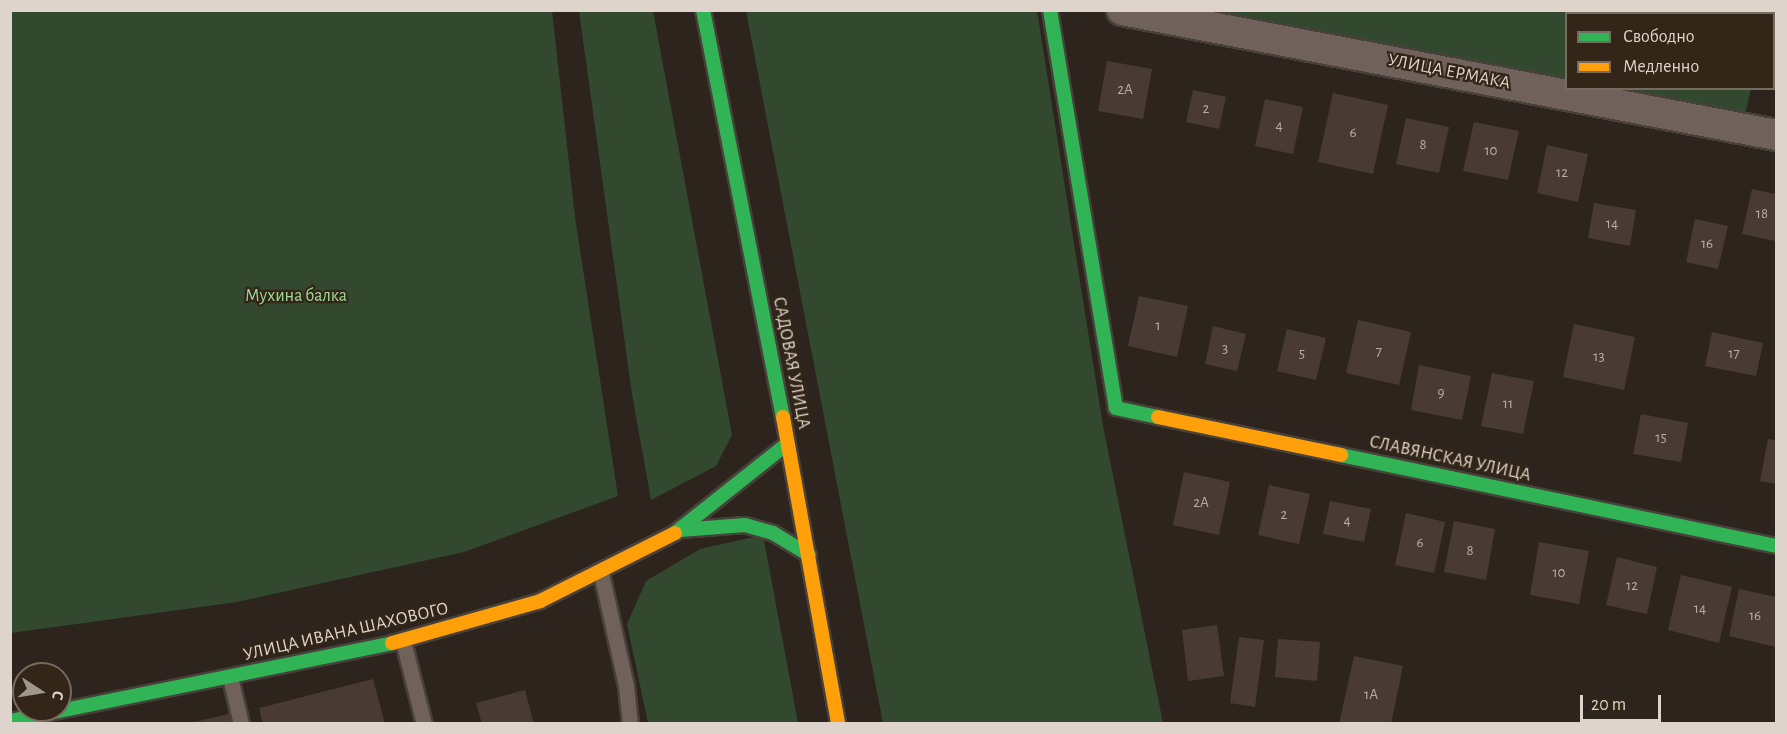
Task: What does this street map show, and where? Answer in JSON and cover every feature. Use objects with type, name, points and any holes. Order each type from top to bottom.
[{"type":"main road","name":"САДОВАЯ УЛИЦА","points":[[704,10],[809,555],[838,723]]},
{"type":"main road","name":"СЛАВЯНСКАЯ УЛИЦА","points":[[1050,10],[1116,408],[1776,546]]},
{"type":"main road","name":"УЛИЦА ИВАНА ШАХОВОГО","points":[[72,710],[403,641],[540,601],[601,573],[680,530],[788,444]]},
{"type":"main road","points":[[680,530],[745,525],[773,533],[809,555]]},
{"type":"street","name":"УЛИЦА ЕРМАКА","points":[[1122,10],[1775,128]]},
{"type":"lane","points":[[601,573],[626,686],[630,723]]},
{"type":"lane","points":[[403,641],[424,723]]},
{"type":"lane","points":[[230,677],[241,723]]},
{"type":"green space","name":"Мухина балка","points":[[10,11],[552,11],[575,217],[618,496],[464,552],[237,602],[11,633]]},
{"type":"green space","points":[[579,11],[653,11],[732,435],[716,466],[651,500],[632,394]]},
{"type":"green space","points":[[746,11],[1037,11],[1103,426],[1163,723],[883,723]]},
{"type":"green space","points":[[1211,11],[1769,11],[1565,12],[1565,86]]},
{"type":"green space","points":[[1584,90],[1751,90],[1743,123]]},
{"type":"green space","points":[[763,535],[798,723],[648,723],[627,624],[646,581],[700,549]]},
{"type":"building","points":[[1107,61],[1152,69],[1143,119],[1098,111]]},
{"type":"building","points":[[1193,90],[1226,97],[1219,129],[1186,122]]},
{"type":"building","points":[[1333,93],[1388,105],[1373,174],[1318,162]]},
{"type":"building","points":[[1265,99],[1303,107],[1293,154],[1255,146]]},
{"type":"building","points":[[1406,118],[1449,127],[1439,173],[1396,164]]},
{"type":"building","points":[[1474,122],[1519,131],[1508,180],[1463,171]]},
{"type":"building","points":[[1547,145],[1588,154],[1578,202],[1537,193]]},
{"type":"building","points":[[1752,189],[1776,194],[1775,241],[1742,234]]},
{"type":"building","points":[[1594,203],[1636,210],[1630,246],[1588,238]]},
{"type":"building","points":[[1695,219],[1728,226],[1718,269],[1686,262]]},
{"type":"building","points":[[1139,296],[1188,306],[1177,357],[1128,346]]},
{"type":"building","points":[[1358,320],[1411,332],[1399,385],[1346,373]]},
{"type":"building","points":[[1574,324],[1635,337],[1624,390],[1563,377]]},
{"type":"building","points":[[1213,326],[1246,334],[1237,371],[1205,364]]},
{"type":"building","points":[[1287,329],[1326,338],[1316,380],[1277,371]]},
{"type":"building","points":[[1712,332],[1763,343],[1756,376],[1705,366]]},
{"type":"building","points":[[1419,365],[1471,376],[1462,420],[1411,410]]},
{"type":"building","points":[[1492,373],[1534,381],[1523,434],[1481,426]]},
{"type":"building","points":[[1641,414],[1688,423],[1681,462],[1633,454]]},
{"type":"building","points":[[1768,439],[1776,440],[1776,484],[1760,481]]},
{"type":"building","points":[[1184,472],[1230,482],[1219,535],[1173,525]]},
{"type":"building","points":[[1269,485],[1310,494],[1299,544],[1258,535]]},
{"type":"building","points":[[1330,501],[1371,509],[1364,542],[1323,534]]},
{"type":"building","points":[[1406,513],[1445,522],[1434,573],[1395,565]]},
{"type":"building","points":[[1454,521],[1495,529],[1486,580],[1444,572]]},
{"type":"building","points":[[1539,542],[1589,551],[1579,604],[1530,595]]},
{"type":"building","points":[[1617,557],[1657,567],[1647,614],[1606,605]]},
{"type":"building","points":[[1681,575],[1732,587],[1719,643],[1668,630]]},
{"type":"building","points":[[1739,589],[1776,597],[1776,647],[1729,636]]},
{"type":"building","points":[[1217,625],[1224,676],[1188,681],[1182,630]]},
{"type":"building","points":[[1239,637],[1264,640],[1255,707],[1230,703]]},
{"type":"building","points":[[1278,639],[1320,642],[1317,681],[1275,677]]},
{"type":"building","points":[[1354,656],[1403,666],[1391,724],[1339,724]]},
{"type":"building","points":[[373,679],[385,724],[263,724],[259,708]]},
{"type":"building","points":[[525,690],[534,724],[482,724],[476,703]]},
{"type":"building","points":[[232,713],[235,724],[191,724],[191,723]]},
{"type":"traffic: fast","points":[[703,10],[783,417]]},
{"type":"traffic: fast","points":[[1050,10],[1116,408],[1158,417]]},
{"type":"traffic: fast","points":[[675,533],[788,443]]},
{"type":"traffic: fast","points":[[1341,455],[1776,546]]},
{"type":"traffic: fast","points":[[680,530],[745,525],[773,533],[809,555]]},
{"type":"traffic: fast","points":[[10,721],[392,643]]},
{"type":"traffic: slow","points":[[783,417],[838,724]]},
{"type":"traffic: slow","points":[[1158,417],[1341,455]]},
{"type":"traffic: slow","points":[[392,643],[540,601],[675,533]]}]
